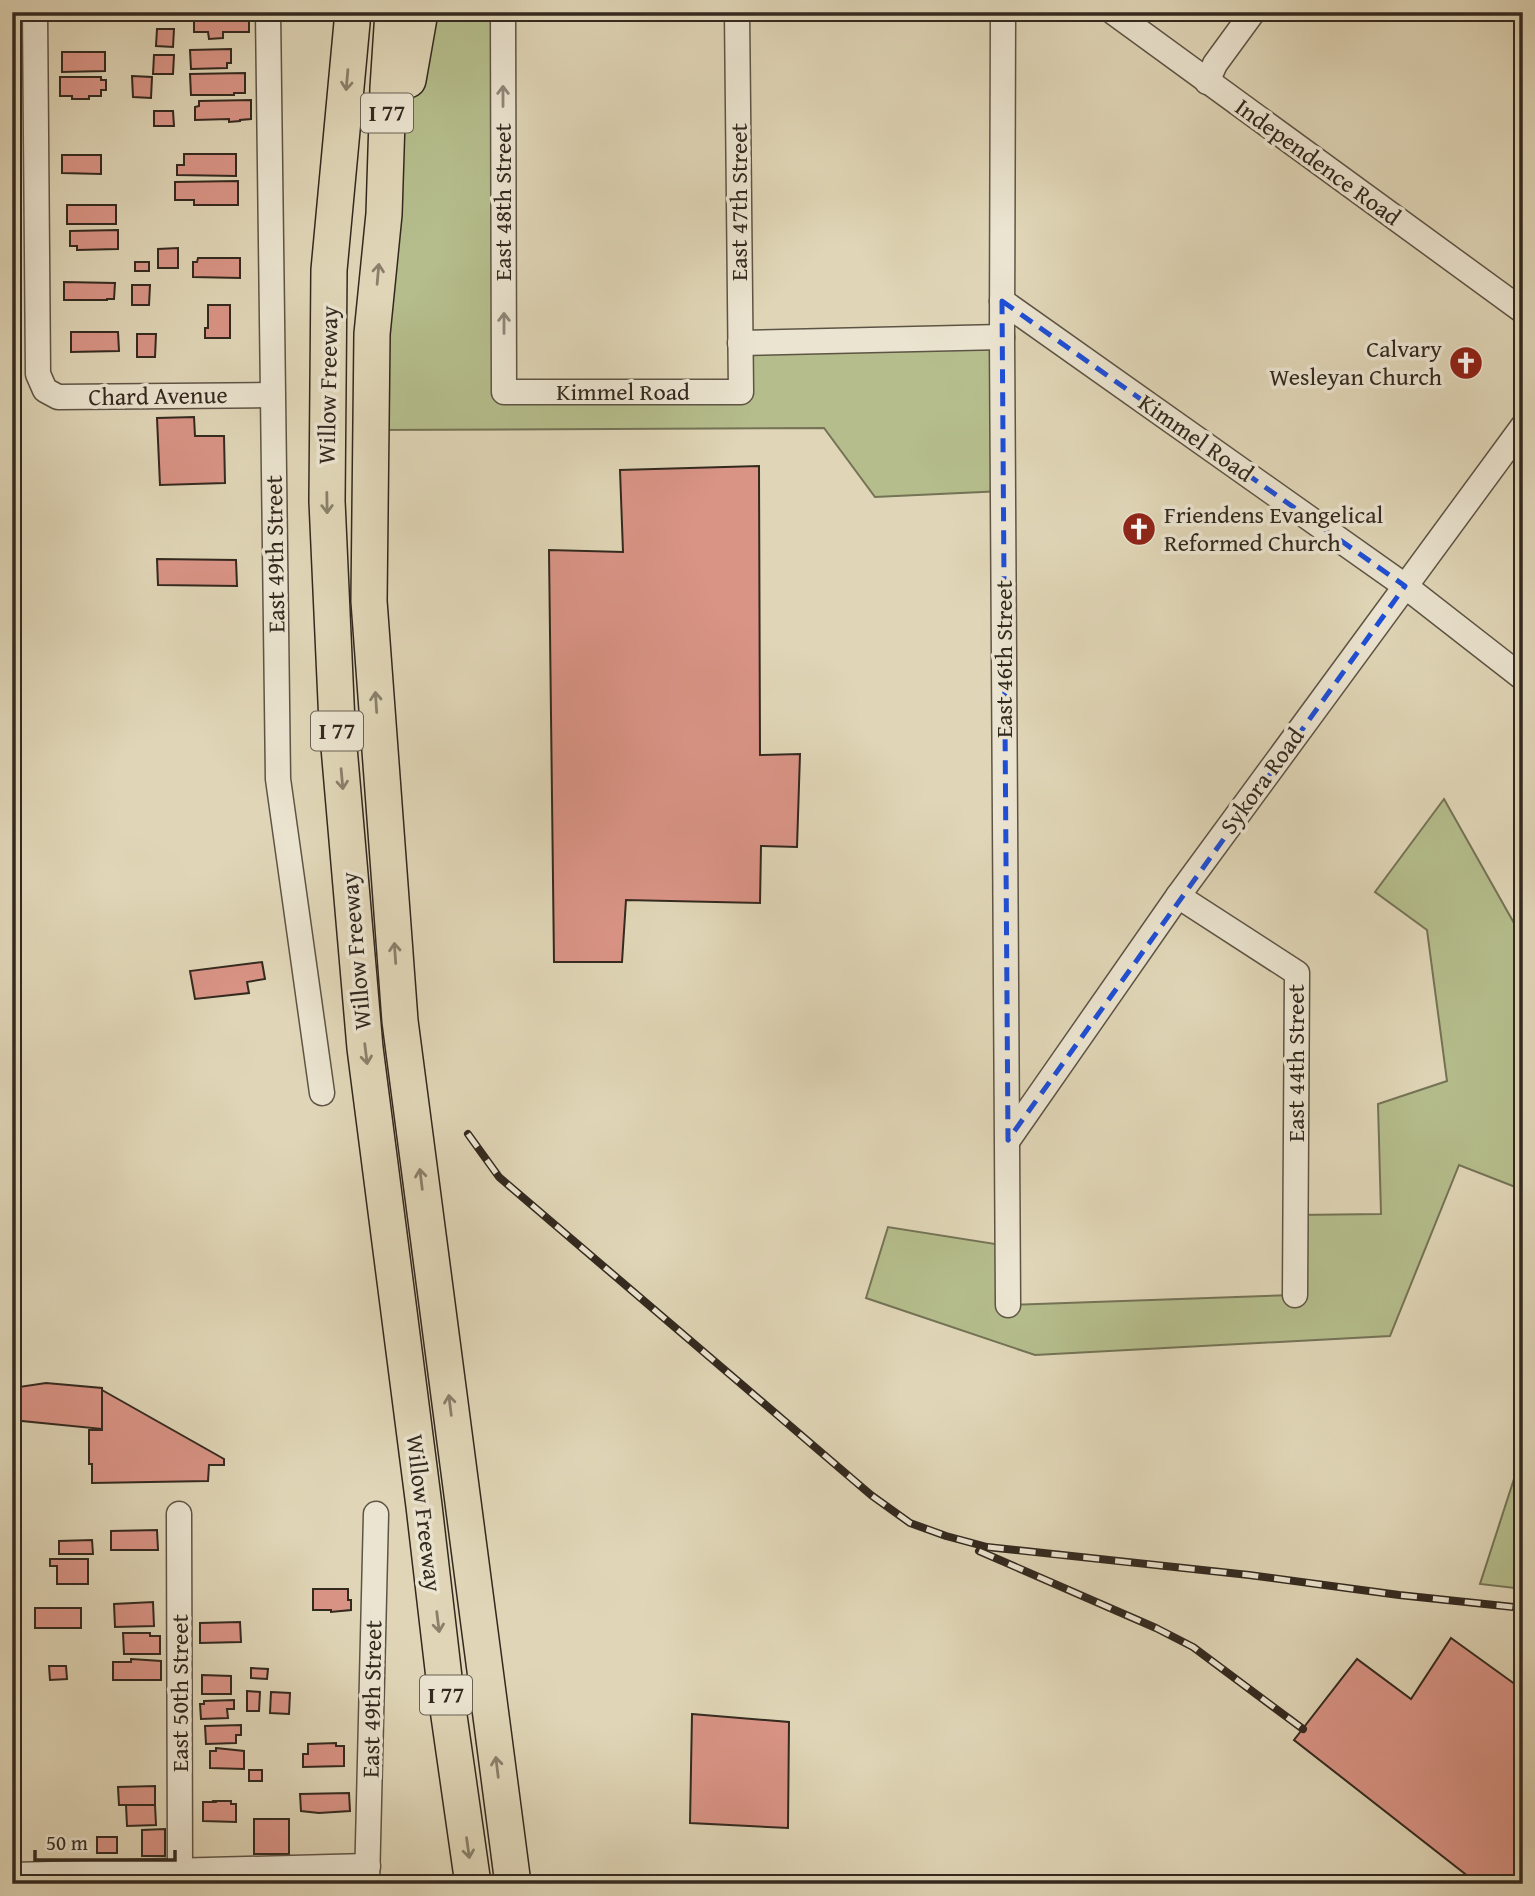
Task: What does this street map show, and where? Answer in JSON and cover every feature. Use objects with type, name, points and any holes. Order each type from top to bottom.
[{"type":"highway","name":"Willow Freeway","points":[[393,12],[384,214],[372,334],[369,601],[400,1021],[513,1884]]},
{"type":"highway","points":[[384,214],[421,12]]},
{"type":"highway","name":"Willow Freeway","points":[[352,14],[329,270],[327,501],[337,724],[365,1048],[446,1695],[473,1884]]},
{"type":"street","name":"Chard Avenue","points":[[35,12],[38,374],[45,390],[58,397],[272,395]]},
{"type":"street","name":"East 49th Street","points":[[268,12],[278,779],[322,1093]]},
{"type":"street","name":"East 48th Street","points":[[503,12],[504,392]]},
{"type":"street","name":"East 47th Street","points":[[737,12],[741,392]]},
{"type":"street","name":"East 46th Street","points":[[1003,12],[1002,337],[1008,1305]]},
{"type":"street","name":"Independence Road","points":[[1113,12],[1523,311]]},
{"type":"street","points":[[1207,82],[1215,64],[1253,12]]},
{"type":"street","name":"Kimmel Road","points":[[1002,301],[1405,586],[1523,678]]},
{"type":"street","points":[[740,343],[1002,337]]},
{"type":"street","name":"Kimmel Road","points":[[504,392],[741,392]]},
{"type":"street","name":"Sykora Road","points":[[1008,1140],[1178,896],[1523,426]]},
{"type":"street","name":"East 44th Street","points":[[1178,896],[1297,973],[1295,1295]]},
{"type":"street","name":"East 50th Street","points":[[179,1514],[180,1871]]},
{"type":"street","name":"East 49th Street","points":[[368,1875],[376,1514]]},
{"type":"street","points":[[12,1875],[180,1871],[368,1875]]},
{"type":"highlighted area","points":[[1002,301],[1405,586],[1008,1140]]},
{"type":"green space","points":[[420,12],[503,12],[505,392],[741,392],[740,343],[1002,337],[1003,491],[875,497],[824,428],[371,430],[384,214]]},
{"type":"green space","points":[[1444,799],[1523,939],[1523,1190],[1459,1165],[1390,1336],[1035,1355],[866,1298],[888,1227],[1008,1246],[1009,1305],[1294,1295],[1295,1215],[1381,1214],[1378,1104],[1447,1081],[1427,930],[1375,892]]},
{"type":"green space","points":[[1523,1451],[1523,1589],[1480,1584]]},
{"type":"building","points":[[194,12],[249,12],[249,32],[223,32],[223,38],[209,39],[208,32],[194,32]]},
{"type":"building","points":[[157,29],[174,29],[173,47],[156,46]]},
{"type":"building","points":[[231,49],[231,63],[227,63],[227,68],[191,69],[190,50]]},
{"type":"building","points":[[62,52],[105,52],[105,71],[62,72]]},
{"type":"building","points":[[154,55],[174,55],[173,74],[153,74]]},
{"type":"building","points":[[245,73],[245,93],[191,95],[190,74]]},
{"type":"building","points":[[132,76],[152,77],[151,98],[133,97]]},
{"type":"building","points":[[60,77],[101,77],[101,80],[106,80],[106,90],[101,90],[101,96],[89,96],[89,99],[60,96]]},
{"type":"building","points":[[251,100],[251,119],[229,122],[229,119],[195,120],[195,107],[199,106],[199,101]]},
{"type":"building","points":[[154,111],[173,111],[174,126],[154,126]]},
{"type":"building","points":[[184,154],[236,154],[236,176],[177,175],[177,165],[184,165]]},
{"type":"building","points":[[62,155],[101,155],[101,174],[62,173]]},
{"type":"building","points":[[238,181],[238,205],[194,205],[194,200],[175,200],[175,182]]},
{"type":"building","points":[[67,205],[116,205],[116,224],[67,224]]},
{"type":"building","points":[[118,230],[118,249],[77,250],[77,246],[70,246],[70,231]]},
{"type":"building","points":[[178,248],[178,268],[158,268],[158,249]]},
{"type":"building","points":[[198,258],[240,258],[240,278],[193,277],[193,262],[197,262]]},
{"type":"building","points":[[135,262],[149,262],[149,271],[135,271]]},
{"type":"building","points":[[64,282],[115,283],[114,299],[64,300]]},
{"type":"building","points":[[132,285],[150,285],[149,305],[132,305]]},
{"type":"building","points":[[208,305],[230,305],[230,338],[205,338]]},
{"type":"building","points":[[71,332],[118,332],[119,351],[71,352]]},
{"type":"building","points":[[137,334],[156,334],[155,357],[137,357]]},
{"type":"building","points":[[194,417],[195,436],[224,436],[225,483],[160,485],[157,418]]},
{"type":"building","points":[[759,466],[760,755],[800,754],[797,847],[761,846],[760,903],[626,900],[622,962],[554,962],[549,550],[623,552],[620,470]]},
{"type":"building","points":[[157,559],[236,560],[237,586],[158,585]]},
{"type":"building","points":[[262,962],[265,979],[247,982],[249,993],[195,999],[190,971]]},
{"type":"building","points":[[46,1383],[102,1388],[102,1429],[12,1420],[12,1388]]},
{"type":"building","points":[[102,1390],[224,1459],[224,1465],[209,1465],[208,1481],[92,1483],[89,1430],[102,1430]]},
{"type":"building","points":[[157,1530],[158,1550],[111,1550],[111,1531]]},
{"type":"building","points":[[92,1540],[93,1554],[59,1554],[59,1541]]},
{"type":"building","points":[[50,1559],[88,1559],[88,1584],[57,1584],[57,1566],[50,1566]]},
{"type":"building","points":[[313,1589],[348,1589],[351,1610],[313,1610]]},
{"type":"building","points":[[153,1602],[154,1626],[115,1627],[114,1604]]},
{"type":"building","points":[[35,1608],[81,1608],[81,1628],[35,1628]]},
{"type":"building","points":[[240,1622],[241,1642],[200,1643],[200,1623]]},
{"type":"building","points":[[123,1633],[150,1633],[150,1636],[160,1636],[160,1654],[124,1654]]},
{"type":"building","points":[[1451,1638],[1523,1690],[1523,1884],[1478,1884],[1294,1740],[1357,1659],[1411,1699]]},
{"type":"building","points":[[131,1659],[161,1661],[161,1680],[113,1680],[113,1662],[131,1662]]},
{"type":"building","points":[[49,1666],[66,1666],[67,1679],[50,1680]]},
{"type":"building","points":[[251,1668],[268,1669],[267,1679],[251,1678]]},
{"type":"building","points":[[202,1675],[231,1676],[231,1694],[202,1694]]},
{"type":"building","points":[[247,1691],[260,1692],[259,1711],[247,1711]]},
{"type":"building","points":[[271,1692],[290,1693],[289,1714],[270,1713]]},
{"type":"building","points":[[234,1700],[234,1709],[227,1709],[228,1718],[201,1719],[200,1704],[204,1704],[204,1701]]},
{"type":"building","points":[[692,1714],[789,1722],[788,1828],[690,1823]]},
{"type":"building","points":[[241,1725],[241,1735],[236,1735],[236,1743],[206,1744],[205,1726]]},
{"type":"building","points":[[336,1743],[336,1746],[344,1746],[344,1766],[303,1767],[303,1754],[308,1754],[308,1744]]},
{"type":"building","points":[[216,1748],[244,1751],[244,1769],[210,1768],[210,1751],[216,1751]]},
{"type":"building","points":[[249,1770],[262,1770],[262,1781],[249,1781]]},
{"type":"building","points":[[155,1786],[155,1805],[119,1805],[118,1787]]},
{"type":"building","points":[[349,1793],[350,1811],[301,1811],[300,1794]]},
{"type":"building","points":[[231,1801],[231,1804],[236,1804],[236,1822],[203,1821],[203,1802]]},
{"type":"building","points":[[126,1805],[155,1805],[156,1825],[127,1826]]},
{"type":"building","points":[[254,1819],[289,1819],[289,1854],[254,1854]]},
{"type":"building","points":[[165,1829],[165,1856],[142,1856],[142,1830]]},
{"type":"building","points":[[97,1837],[117,1837],[117,1853],[97,1853]]},
{"type":"railway","points":[[468,1134],[499,1177],[871,1495],[910,1523],[987,1547],[1523,1608]]},
{"type":"railway","points":[[979,1551],[1156,1628],[1193,1647],[1303,1729]]},
{"type":"place","name":"Calvary Wesleyan Church","points":[[1466,363]]},
{"type":"place","name":"Friendens Evangelical Reformed Church","points":[[1139,529]]}]
